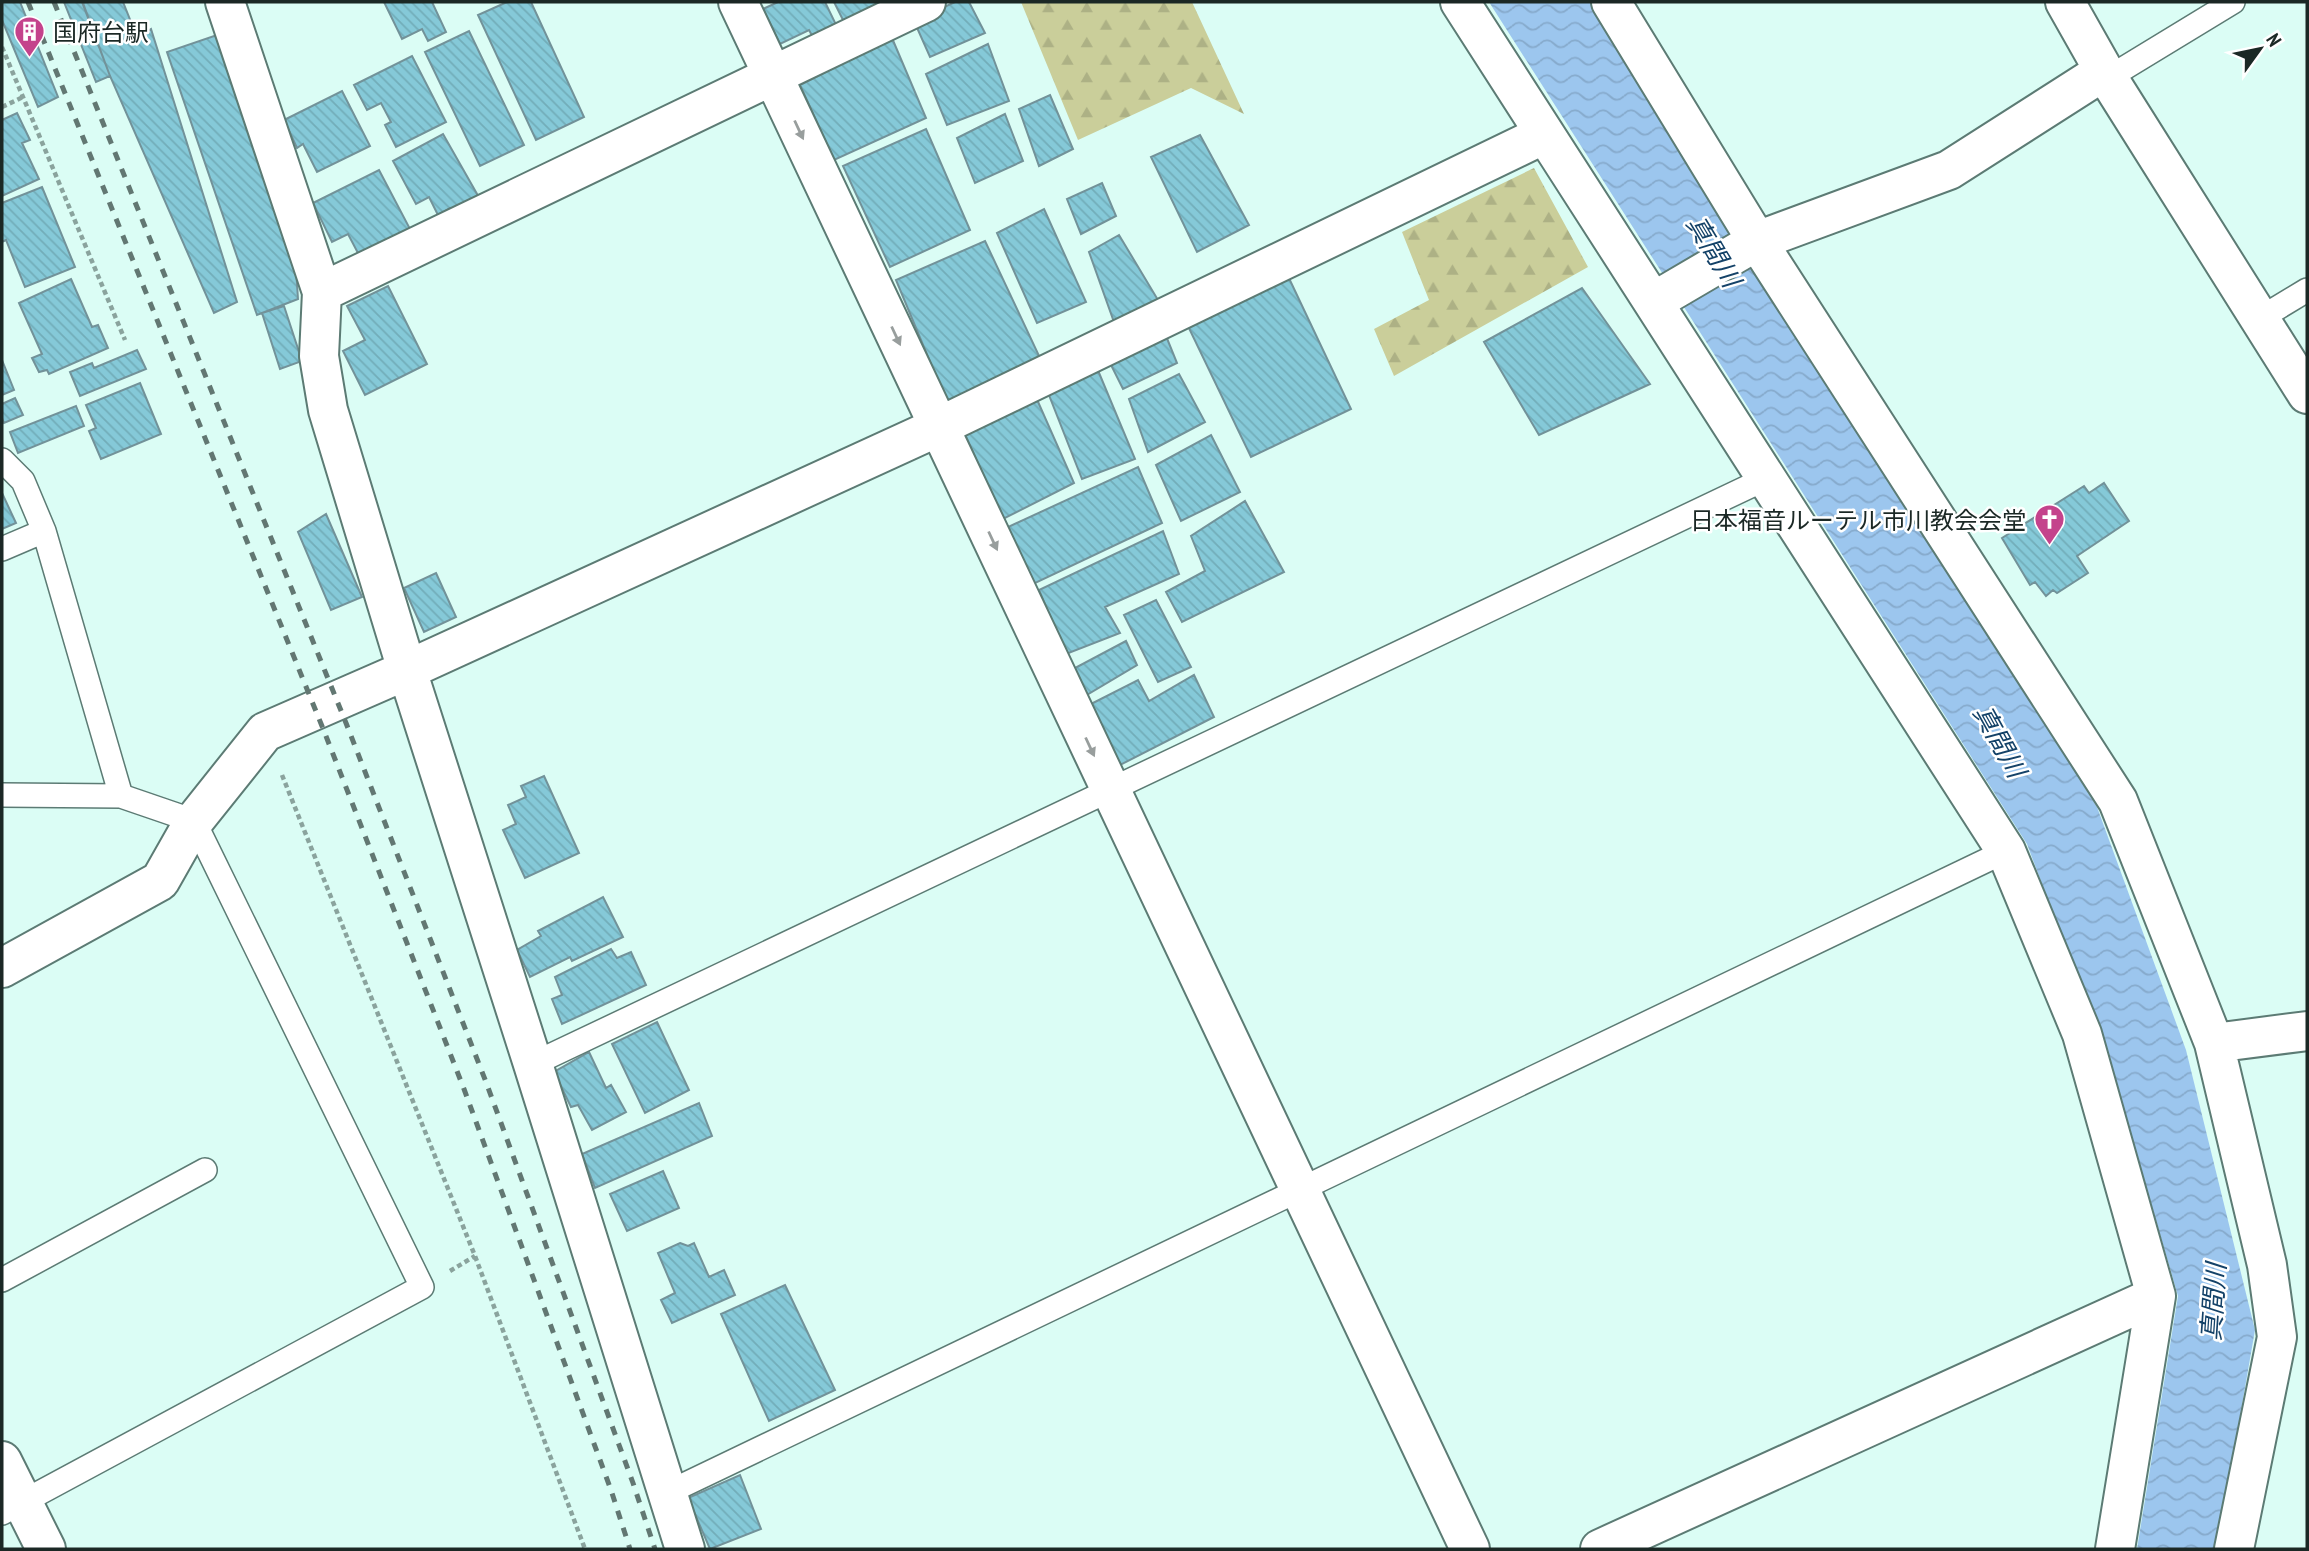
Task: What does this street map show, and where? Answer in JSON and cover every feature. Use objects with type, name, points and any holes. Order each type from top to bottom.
[{"type":"street","points":[[225,2],[322,292],[319,356],[328,410],[407,670],[685,1549]]},
{"type":"street","points":[[738,2],[1470,1549]]},
{"type":"street","points":[[322,292],[926,2]]},
{"type":"street","points":[[1460,2],[2006,851],[2082,1034],[2156,1296],[2115,1549]]},
{"type":"street","points":[[1611,2],[1757,241],[2118,802],[2214,1044],[2267,1265],[2277,1337],[2234,1549]]},
{"type":"street","points":[[2065,2],[2106,75],[2307,394]]},
{"type":"street","points":[[1653,302],[1757,241],[1949,170],[2106,75]]},
{"type":"street","points":[[2,968],[160,881],[194,821],[265,732],[407,670],[938,427],[1545,134]]},
{"type":"street","points":[[2214,1044],[2307,1031]]},
{"type":"street","points":[[1600,1549],[2156,1296]]},
{"type":"street","points":[[2,1461],[12,1508],[46,1549]]},
{"type":"lane","points":[[2106,75],[2234,2]]},
{"type":"lane","points":[[2259,319],[2307,290]]},
{"type":"lane","points":[[2,460],[23,481],[44,531],[121,796]]},
{"type":"lane","points":[[533,1064],[1767,478]]},
{"type":"lane","points":[[2,549],[44,531]]},
{"type":"lane","points":[[2,795],[121,796],[194,821],[422,1287],[12,1508]]},
{"type":"lane","points":[[667,1493],[2006,851]]},
{"type":"lane","points":[[2,1280],[205,1170]]},
{"type":"path","points":[[2,47],[125,340]]},
{"type":"path","points":[[2,107],[23,97]]},
{"type":"path","points":[[265,732],[475,1256],[585,1549]]},
{"type":"green space","points":[[1021,2],[1192,2],[1244,114],[1191,88],[1078,140]]},
{"type":"green space","points":[[1534,168],[1588,267],[1394,376],[1374,329],[1429,300],[1402,232]]},
{"type":"water","name":"真間川","points":[[1489,2],[1593,2],[2097,807],[2186,1050],[2255,1330],[2217,1549],[2137,1549],[2178,1296],[2113,1073],[2027,844]]},
{"type":"building","name":"国府台駅","points":[[2,2],[20,2],[58,97],[38,107],[2,20]]},
{"type":"building","name":"国府台駅","points":[[64,2],[82,2],[110,76],[96,82]]},
{"type":"building","points":[[123,2],[137,37],[151,29],[237,302],[214,313],[110,76],[83,3]]},
{"type":"building","points":[[384,2],[432,2],[446,32],[428,41],[422,29],[402,39]]},
{"type":"building","points":[[507,2],[531,2],[584,117],[536,140],[478,15]]},
{"type":"building","points":[[778,2],[825,2],[840,33],[816,43],[809,30],[780,44],[763,9]]},
{"type":"building","points":[[834,2],[875,2],[878,8],[845,24]]},
{"type":"building","points":[[955,2],[969,2],[985,33],[930,57],[914,21]]},
{"type":"building","points":[[469,31],[524,145],[480,166],[425,52]]},
{"type":"building","points":[[217,35],[296,269],[298,299],[257,315],[167,52]]},
{"type":"building","points":[[892,38],[926,118],[834,160],[800,85]]},
{"type":"building","points":[[988,44],[1009,101],[947,125],[926,74]]},
{"type":"building","points":[[412,56],[446,122],[396,147],[385,125],[391,122],[381,103],[367,110],[354,85]]},
{"type":"building","points":[[342,91],[370,146],[317,172],[303,144],[297,148],[284,120]]},
{"type":"building","points":[[1050,95],[1073,149],[1039,166],[1019,109]]},
{"type":"building","points":[[17,113],[30,140],[22,143],[39,179],[2,196],[2,120]]},
{"type":"building","points":[[1005,114],[1023,161],[975,183],[957,138]]},
{"type":"building","points":[[926,129],[970,230],[890,267],[843,166]]},
{"type":"building","points":[[443,134],[481,201],[455,216],[450,208],[438,215],[429,197],[416,204],[393,161]]},
{"type":"building","points":[[1200,135],[1249,225],[1197,252],[1151,157]]},
{"type":"building","points":[[379,170],[410,229],[359,255],[348,234],[332,242],[313,203]]},
{"type":"building","points":[[1102,183],[1116,216],[1081,234],[1067,199]]},
{"type":"building","points":[[42,187],[75,267],[25,287],[6,240],[2,242],[2,203]]},
{"type":"building","points":[[1044,209],[1086,302],[1037,323],[997,233]]},
{"type":"building","points":[[1119,235],[1158,300],[1114,322],[1089,252]]},
{"type":"building","points":[[985,241],[1040,358],[948,405],[896,280]]},
{"type":"building","points":[[1287,274],[1351,409],[1251,457],[1186,322]]},
{"type":"building","points":[[71,279],[92,327],[98,325],[108,348],[49,374],[47,370],[39,372],[32,358],[42,354],[19,303]]},
{"type":"building","points":[[388,286],[427,364],[365,395],[343,351],[365,340],[347,306]]},
{"type":"building","points":[[1582,288],[1650,384],[1539,435],[1484,342]]},
{"type":"building","points":[[284,306],[302,361],[280,369],[262,313]]},
{"type":"building","points":[[1164,331],[1177,363],[1123,389],[1108,359]]},
{"type":"building","points":[[137,350],[146,369],[80,396],[70,372],[92,363],[94,368]]},
{"type":"building","points":[[2,360],[14,390],[2,395]]},
{"type":"building","points":[[1097,368],[1135,459],[1082,479],[1047,390]]},
{"type":"building","points":[[1179,374],[1205,422],[1148,452],[1129,399]]},
{"type":"building","points":[[140,383],[161,434],[101,459],[89,431],[96,428],[86,405]]},
{"type":"building","points":[[1035,395],[1074,483],[1003,519],[963,430]]},
{"type":"building","points":[[15,398],[23,415],[4,423],[2,404]]},
{"type":"building","points":[[76,406],[84,426],[18,453],[10,432]]},
{"type":"building","points":[[1211,435],[1240,492],[1181,521],[1156,465]]},
{"type":"building","points":[[1138,467],[1162,523],[1031,585],[1006,528]]},
{"type":"building","name":"日本福音ルーテル市川教会会堂","points":[[2104,483],[2129,521],[2077,556],[2088,573],[2057,593],[2053,590],[2046,596],[2035,582],[2030,585],[2002,538],[2084,486],[2089,493]]},
{"type":"building","points":[[2,493],[16,523],[2,529]]},
{"type":"building","points":[[1245,501],[1284,572],[1182,622],[1166,592],[1205,571],[1191,536]]},
{"type":"building","points":[[326,514],[362,597],[331,610],[298,532]]},
{"type":"building","points":[[1163,531],[1179,574],[1105,607],[1120,633],[1066,654],[1039,590]]},
{"type":"building","points":[[436,573],[456,617],[424,632],[404,588]]},
{"type":"building","points":[[1156,600],[1191,667],[1158,682],[1124,615]]},
{"type":"building","points":[[1126,641],[1137,665],[1085,696],[1075,668]]},
{"type":"building","points":[[1194,675],[1214,717],[1120,765],[1089,705],[1138,680],[1149,701]]},
{"type":"building","points":[[544,776],[579,853],[525,878],[503,830],[516,824],[508,805],[526,797],[521,786]]},
{"type":"building","points":[[603,897],[623,937],[572,961],[570,957],[530,977],[517,950],[541,936],[538,931]]},
{"type":"building","points":[[611,949],[617,958],[631,952],[646,985],[562,1024],[552,999],[562,995],[555,977]]},
{"type":"building","points":[[657,1022],[689,1090],[645,1113],[612,1044]]},
{"type":"building","points":[[589,1052],[606,1088],[611,1085],[626,1112],[592,1130],[578,1105],[571,1107],[554,1072]]},
{"type":"building","points":[[699,1103],[712,1136],[595,1188],[582,1154]]},
{"type":"building","points":[[663,1171],[679,1208],[627,1231],[610,1194]]},
{"type":"building","points":[[680,1243],[688,1246],[694,1243],[709,1277],[724,1270],[735,1295],[672,1323],[661,1300],[675,1293],[658,1253]]},
{"type":"building","points":[[785,1285],[835,1390],[769,1421],[721,1314]]},
{"type":"building","points":[[740,1475],[761,1529],[710,1549],[688,1498]]},
{"type":"railway","points":[[28,2],[324,731],[464,1089],[611,1490],[630,1549]]},
{"type":"railway","points":[[54,2],[346,723],[486,1082],[655,1549]]},
{"type":"place","name":"国府台駅","points":[[30,59]]},
{"type":"place","name":"日本福音ルーテル市川教会会堂","points":[[2049,547]]}]
